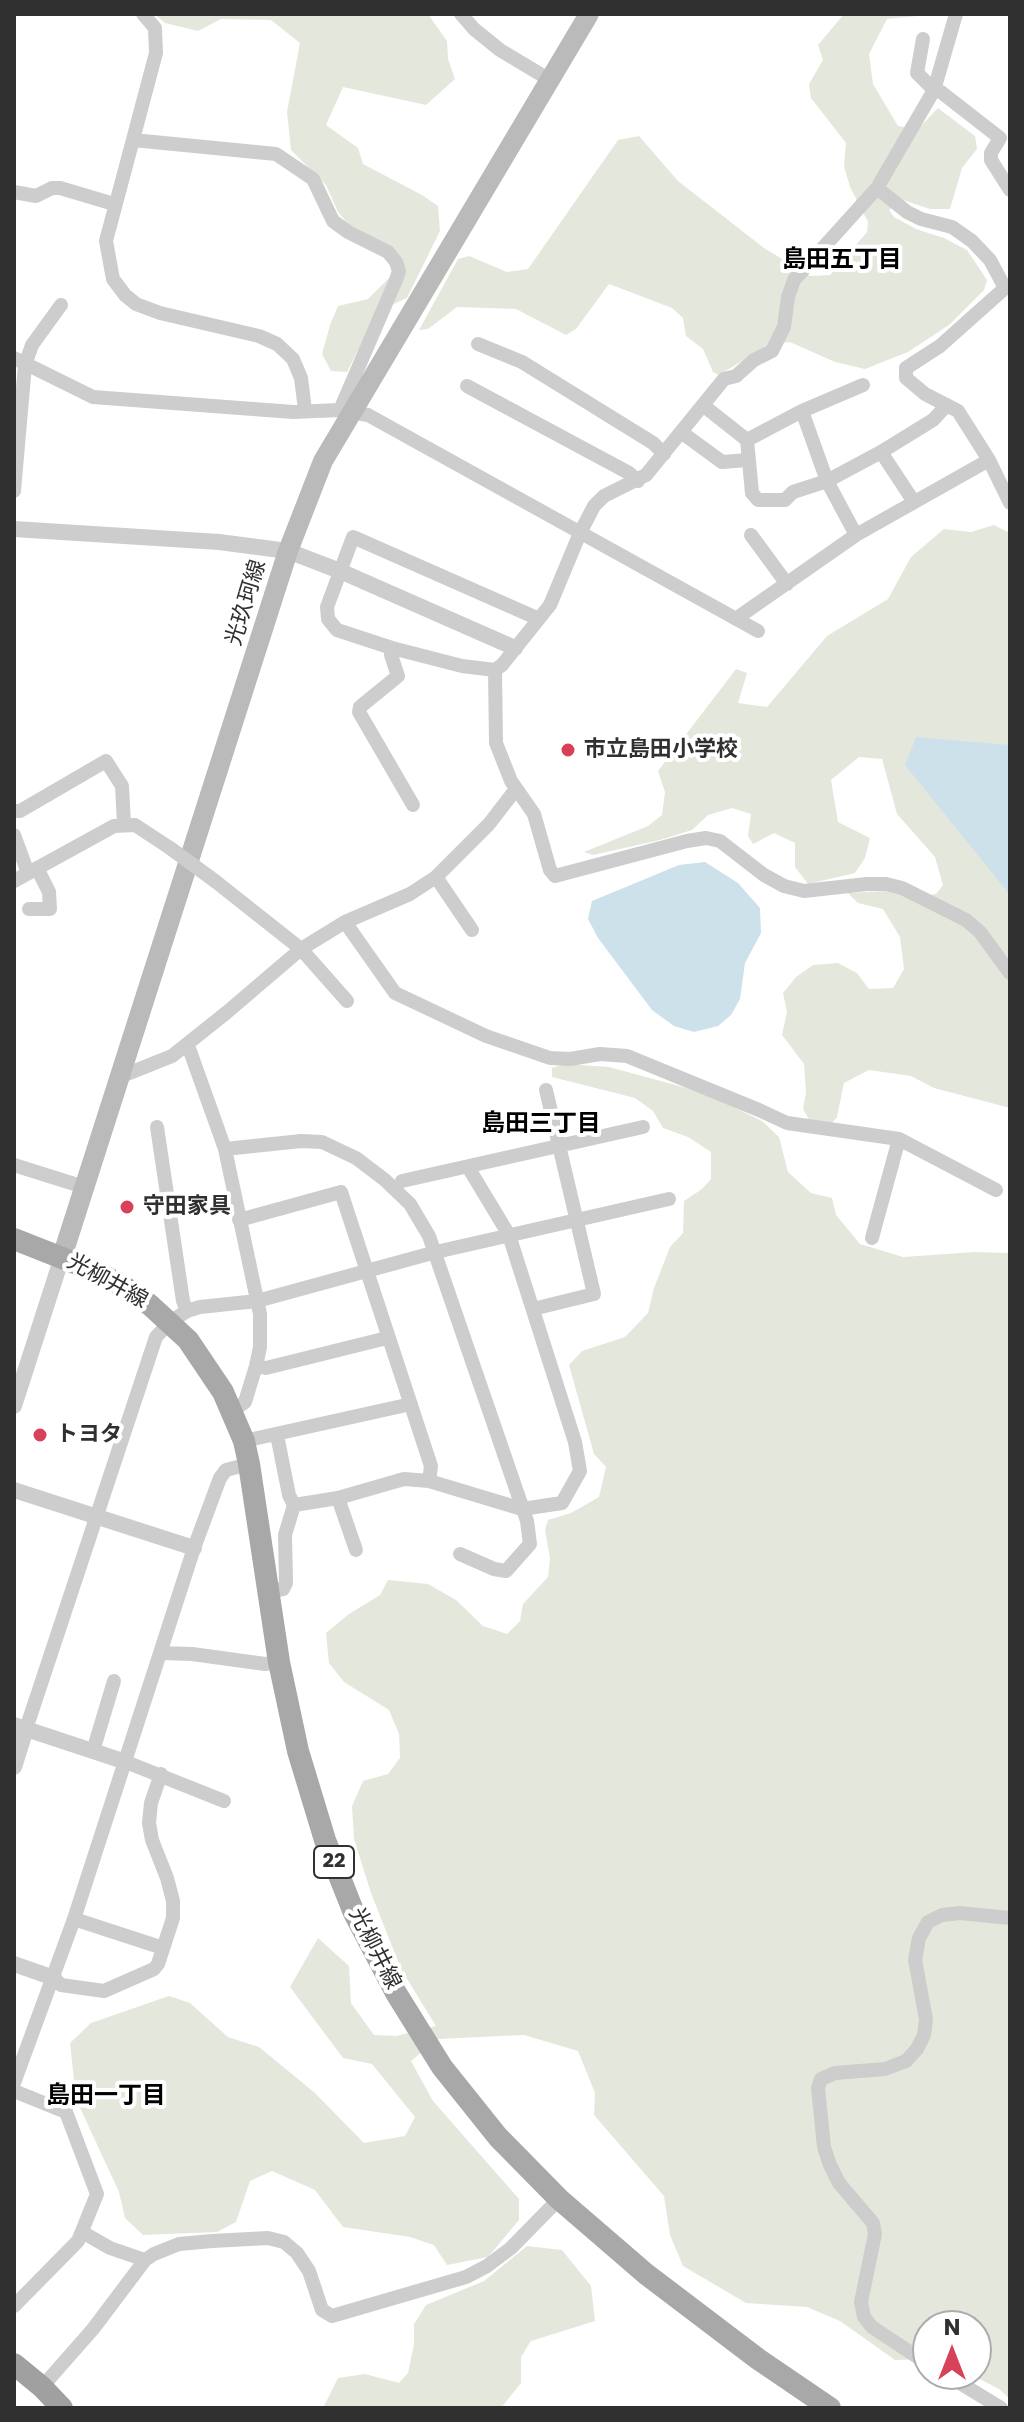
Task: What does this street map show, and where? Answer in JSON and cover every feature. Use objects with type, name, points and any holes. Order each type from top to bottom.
[{"type":"highway","points":[[14,2364],[62,2408]]},
{"type":"main road","name":"光玖珂線","points":[[62,1257],[288,551],[323,461],[346,411],[386,358],[589,14]]},
{"type":"main road","name":"光柳井線","points":[[14,1239],[62,1257],[179,1316],[232,1411],[249,1464],[279,1662],[298,1751],[325,1840],[354,1913],[389,1980],[442,2067],[498,2137],[559,2199],[646,2274],[758,2359],[830,2408]]},
{"type":"street","points":[[143,14],[155,28],[157,42],[106,241],[113,279],[136,304],[160,313],[259,336],[277,344],[293,359],[301,378],[305,410]]},
{"type":"street","points":[[461,14],[500,50],[550,80]]},
{"type":"street","points":[[539,619],[353,537],[327,607],[328,619],[337,630],[462,666],[495,670],[502,665],[515,648],[539,619],[550,605],[594,506],[604,496],[638,481],[664,454],[724,379],[736,376],[754,360],[772,351],[784,327],[794,280],[877,188],[934,90],[956,14]]},
{"type":"street","points":[[923,39],[917,73],[934,90],[941,92],[1000,138],[991,153],[991,160],[1006,174],[1010,190]]},
{"type":"street","points":[[133,140],[276,154],[313,179],[333,221],[388,252],[396,262],[399,271],[396,280],[346,411]]},
{"type":"street","points":[[14,192],[36,196],[52,188],[60,188],[114,204]]},
{"type":"street","points":[[877,188],[907,212],[952,227],[972,241],[990,260],[1005,288],[940,346],[906,368],[906,378],[925,394],[958,411],[989,460],[1010,503]]},
{"type":"street","points":[[14,491],[20,361],[61,305]]},
{"type":"street","points":[[478,344],[522,362],[653,443],[664,454]]},
{"type":"street","points":[[20,361],[93,397],[293,412],[346,411],[368,415],[758,631]]},
{"type":"street","points":[[747,440],[802,411],[863,385]]},
{"type":"street","points":[[467,386],[629,473],[638,481]]},
{"type":"street","points":[[704,406],[747,440],[752,493],[758,500],[785,500],[793,492],[827,481],[881,452],[933,420],[947,405]]},
{"type":"street","points":[[802,411],[827,481],[856,535]]},
{"type":"street","points":[[681,432],[722,462],[748,460]]},
{"type":"street","points":[[881,452],[914,502]]},
{"type":"street","points":[[737,618],[856,535],[989,460]]},
{"type":"street","points":[[14,529],[219,542],[288,551],[515,648]]},
{"type":"street","points":[[751,535],[787,584]]},
{"type":"street","points":[[392,648],[391,655],[398,676],[360,707],[359,712],[413,805]]},
{"type":"street","points":[[495,670],[496,743],[516,789],[534,814],[550,870],[555,876],[706,838],[720,841],[764,875],[784,886],[804,891],[867,884],[902,888],[966,920],[980,932],[1010,973]]},
{"type":"street","points":[[14,811],[20,811],[106,761],[122,786],[124,824]]},
{"type":"street","points":[[117,1078],[172,1056],[301,949],[345,922],[410,894],[436,877],[489,824],[516,789]]},
{"type":"street","points":[[14,881],[101,832],[124,824],[135,825],[215,881],[301,949],[347,1001]]},
{"type":"street","points":[[14,835],[32,871],[49,892],[50,909],[29,909]]},
{"type":"street","points":[[436,877],[472,930]]},
{"type":"street","points":[[345,922],[395,993],[486,1036],[550,1058],[609,1054],[627,1056],[787,1123],[899,1139],[996,1190]]},
{"type":"street","points":[[185,1046],[190,1051],[225,1149],[260,1314],[260,1347],[256,1366],[245,1402],[232,1411]]},
{"type":"street","points":[[533,1309],[594,1294],[546,1090]]},
{"type":"street","points":[[157,1127],[183,1301],[179,1316]]},
{"type":"street","points":[[402,1181],[643,1127]]},
{"type":"street","points":[[872,1238],[899,1139]]},
{"type":"street","points":[[225,1149],[322,1142],[356,1158],[410,1204],[436,1252],[522,1509],[530,1544],[506,1571],[460,1554]]},
{"type":"street","points":[[14,1165],[84,1187]]},
{"type":"street","points":[[294,1505],[338,1498],[404,1479],[429,1481],[522,1509],[562,1503],[580,1471],[575,1442],[509,1235],[468,1167]]},
{"type":"street","points":[[239,1220],[341,1192],[431,1466],[429,1481]]},
{"type":"street","points":[[14,1767],[20,1727],[97,1517],[156,1337],[179,1316],[200,1307],[257,1301],[436,1252],[669,1199]]},
{"type":"street","points":[[14,1406],[62,1257]]},
{"type":"street","points":[[256,1366],[266,1368],[387,1338]]},
{"type":"street","points":[[244,1441],[411,1404]]},
{"type":"street","points":[[268,1593],[283,1589],[286,1583],[285,1535],[294,1505],[289,1495],[277,1435]]},
{"type":"street","points":[[14,2083],[54,1978],[194,1548],[220,1478],[226,1470],[249,1464]]},
{"type":"street","points":[[14,1490],[194,1548]]},
{"type":"street","points":[[338,1498],[356,1550]]},
{"type":"street","points":[[161,1653],[265,1664],[279,1662]]},
{"type":"street","points":[[93,1751],[114,1681]]},
{"type":"street","points":[[20,1727],[161,1774],[224,1801]]},
{"type":"street","points":[[14,1964],[54,1978],[61,1985],[104,1991],[154,1969],[158,1964],[173,1918],[173,1901],[149,1823],[151,1803],[161,1774]]},
{"type":"street","points":[[912,2353],[872,2327],[864,2317],[861,2302],[875,2234],[873,2223],[839,2183],[830,2165],[824,2147],[818,2088],[821,2079],[835,2073],[885,2069],[906,2061],[917,2049],[924,2035],[926,2019],[915,1960],[919,1938],[928,1922],[942,1915],[960,1913],[1010,1918]]},
{"type":"street","points":[[74,1919],[163,1948]]},
{"type":"street","points":[[14,2091],[66,2112],[97,2194],[78,2241],[14,2306]]},
{"type":"street","points":[[42,2387],[93,2329],[145,2260],[179,2244],[268,2238],[284,2242],[297,2253],[309,2271],[322,2310],[332,2316],[466,2277],[511,2248],[559,2199]]},
{"type":"street","points":[[82,2232],[110,2248],[145,2260]]},
{"type":"street","points":[[971,2390],[1001,2408]]},
{"type":"shaded area","points":[[154,14],[428,14],[447,41],[448,59],[455,79],[426,105],[343,87],[326,125],[358,148],[363,164],[438,206],[440,231],[407,298],[378,311],[347,372],[331,371],[322,354],[338,306],[368,299],[392,275],[399,257],[349,225],[338,212],[326,185],[291,150],[287,112],[300,43],[271,20],[221,19],[198,31],[165,23]]},
{"type":"shaded area","points":[[844,14],[937,14],[887,19],[869,54],[873,84],[898,126],[918,129],[938,108],[975,136],[977,149],[962,168],[950,209],[930,209],[903,200],[889,210],[894,217],[916,229],[967,250],[987,280],[984,290],[949,325],[908,352],[865,369],[835,362],[790,342],[768,345],[719,375],[713,372],[703,349],[686,336],[683,318],[672,308],[609,284],[576,329],[566,335],[516,309],[457,307],[428,329],[419,330],[458,259],[469,256],[507,272],[528,269],[618,140],[639,136],[678,181],[764,248],[810,276],[830,275],[867,232],[868,222],[850,187],[844,166],[846,143],[811,98],[809,84],[823,60],[818,45]]},
{"type":"shaded area","points":[[994,525],[1010,533],[1010,1108],[934,1088],[911,1076],[869,1070],[844,1083],[837,1117],[831,1124],[810,1121],[803,1109],[806,1092],[804,1064],[782,1035],[787,1012],[783,993],[796,977],[813,965],[838,963],[857,973],[869,989],[893,988],[904,969],[900,937],[883,909],[858,903],[848,893],[885,891],[916,897],[936,894],[943,885],[935,857],[897,814],[882,759],[859,757],[831,780],[838,822],[870,838],[865,858],[855,873],[808,884],[795,867],[795,843],[774,833],[753,844],[748,836],[751,814],[732,808],[708,815],[692,830],[660,840],[593,855],[584,852],[648,826],[662,815],[665,792],[658,771],[736,669],[747,673],[738,703],[767,707],[827,636],[888,599],[911,557],[944,529],[971,532]]},
{"type":"shaded area","points":[[565,1064],[609,1067],[705,1093],[762,1121],[779,1137],[788,1172],[811,1193],[832,1198],[836,1215],[860,1244],[903,1257],[1010,1253],[1010,2399],[992,2385],[992,2310],[912,2310],[912,2359],[895,2360],[840,2321],[807,2307],[746,2303],[683,2266],[670,2235],[664,2196],[594,2115],[595,2093],[578,2051],[524,2035],[438,2039],[411,2061],[433,2101],[519,2199],[519,2220],[488,2257],[447,2265],[434,2245],[410,2237],[343,2227],[315,2190],[272,2171],[250,2181],[236,2222],[217,2232],[143,2235],[125,2218],[119,2192],[76,2099],[70,2043],[91,2023],[169,1996],[190,2003],[228,2037],[259,2047],[315,2093],[364,2143],[405,2136],[415,2117],[372,2064],[343,2058],[290,1987],[318,1938],[349,1966],[351,2003],[374,2035],[396,2036],[436,2026],[401,1969],[354,1839],[352,1806],[363,1781],[388,1774],[400,1758],[399,1734],[389,1710],[344,1682],[329,1663],[326,1633],[380,1595],[388,1580],[428,1584],[456,1600],[483,1626],[507,1634],[520,1621],[523,1604],[548,1577],[550,1558],[545,1530],[548,1520],[571,1513],[599,1497],[606,1467],[594,1454],[569,1365],[582,1351],[625,1337],[648,1313],[670,1247],[683,1233],[684,1201],[711,1179],[711,1152],[688,1137],[663,1128],[653,1111],[635,1098],[552,1077],[552,1068]]},
{"type":"shaded area","points":[[527,2246],[562,2250],[591,2286],[595,2321],[531,2341],[521,2357],[521,2383],[501,2408],[323,2408],[338,2378],[365,2374],[399,2383],[408,2373],[414,2344],[414,2324],[426,2305],[484,2281]]},
{"type":"water","points":[[916,737],[1010,745],[1010,895],[905,765]]},
{"type":"water","points":[[705,862],[738,883],[760,908],[761,933],[745,963],[740,999],[731,1015],[718,1026],[694,1032],[674,1026],[652,1010],[598,938],[588,919],[592,901],[679,865]]},
{"type":"place","name":"市立島田小学校","points":[[568,750]]},
{"type":"place","name":"守田家具","points":[[127,1207]]},
{"type":"place","name":"トヨタ","points":[[40,1435]]},
{"type":"district","name":"島田五丁目","points":[[842,261]]},
{"type":"district","name":"島田三丁目","points":[[541,1125]]},
{"type":"district","name":"島田一丁目","points":[[106,2097]]}]
